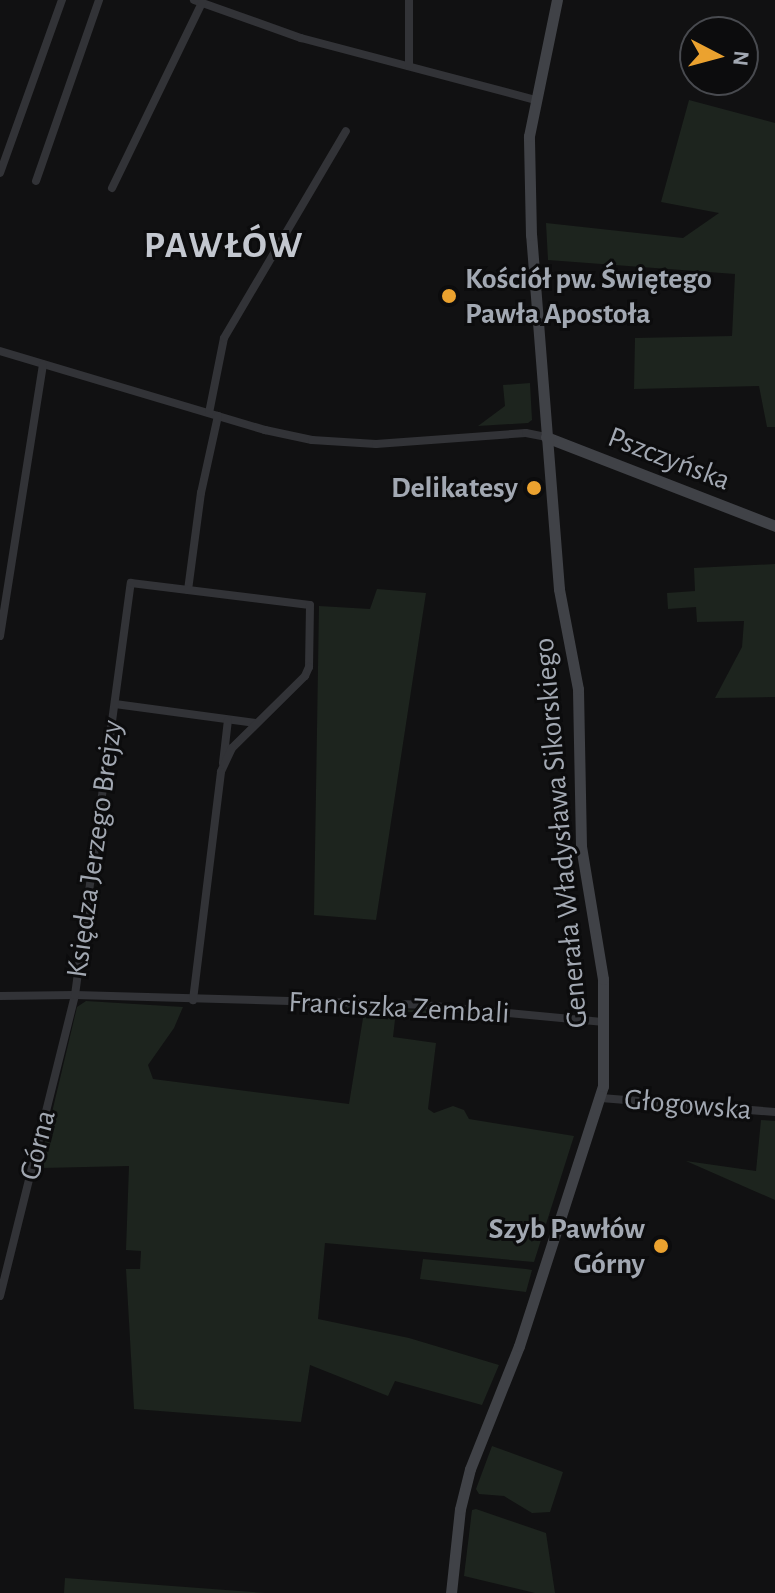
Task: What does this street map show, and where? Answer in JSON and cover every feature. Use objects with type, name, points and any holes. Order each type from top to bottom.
[{"type":"street","points":[[0,173],[62,0]]},
{"type":"street","points":[[36,181],[99,0]]},
{"type":"street","points":[[409,0],[409,66]]},
{"type":"street","name":"Generała Władysława Sikorskiego","points":[[451,1593],[460,1514],[470,1469],[519,1346],[601,1098],[604,1022],[601,960],[581,846],[578,689],[559,589],[528,169],[535,100],[557,0]]},
{"type":"street","points":[[112,188],[198,1],[301,38],[535,100]]},
{"type":"street","points":[[188,590],[224,338],[346,131]]},
{"type":"street","points":[[0,351],[284,434],[346,443],[387,444],[526,433],[546,437]]},
{"type":"street","points":[[0,636],[43,364]]},
{"type":"street","name":"Pszczyńska","points":[[546,437],[775,526]]},
{"type":"street","name":"Księdza Jerzego Brejzy","points":[[75,995],[131,583],[310,605],[309,667],[305,676],[256,723],[115,704]]},
{"type":"street","points":[[193,1000],[228,720]]},
{"type":"street","points":[[221,772],[232,748],[256,723]]},
{"type":"street","name":"Franciszka Zembali","points":[[0,996],[75,995],[423,1005],[604,1022]]},
{"type":"street","name":"Górna","points":[[0,1296],[75,995]]},
{"type":"street","name":"Głogowska","points":[[601,1098],[775,1112]]},
{"type":"shaded area","points":[[689,100],[775,123],[775,427],[767,427],[759,386],[634,389],[635,338],[732,336],[735,274],[548,260],[546,223],[683,238],[719,213],[661,202]]},
{"type":"shaded area","points":[[530,383],[532,420],[528,423],[478,426],[505,406],[503,385]]},
{"type":"shaded area","points":[[775,564],[775,697],[715,698],[742,647],[744,621],[697,622],[696,607],[668,609],[667,593],[695,591],[694,568]]},
{"type":"shaded area","points":[[377,589],[426,593],[376,920],[314,915],[319,606],[370,609]]},
{"type":"shaded area","points":[[86,1001],[183,1007],[174,1028],[148,1065],[153,1079],[349,1104],[364,1012],[347,1012],[347,1007],[440,1011],[440,1014],[396,1011],[393,1037],[436,1043],[428,1109],[434,1113],[453,1106],[464,1110],[469,1119],[574,1136],[534,1262],[325,1243],[318,1319],[409,1338],[499,1365],[482,1405],[395,1381],[388,1396],[310,1365],[301,1422],[134,1409],[126,1269],[140,1269],[141,1251],[126,1250],[129,1166],[42,1168],[40,1163],[77,1007]]},
{"type":"shaded area","points":[[761,1120],[775,1121],[775,1200],[686,1161],[756,1171]]},
{"type":"shaded area","points":[[423,1259],[532,1270],[526,1292],[420,1279]]},
{"type":"shaded area","points":[[492,1446],[563,1472],[550,1512],[532,1513],[504,1496],[479,1494],[476,1489]]},
{"type":"shaded area","points":[[472,1510],[546,1533],[555,1593],[535,1593],[464,1576]]},
{"type":"shaded area","points":[[65,1578],[265,1593],[64,1593]]},
{"type":"place","name":"Kościół pw. Świętego Pawła Apostoła","points":[[449,296]]},
{"type":"place","name":"Delikatesy","points":[[534,488]]},
{"type":"place","name":"Szyb Pawłów Górny","points":[[661,1246]]},
{"type":"district","name":"PAWŁÓW","points":[[224,247]]}]
